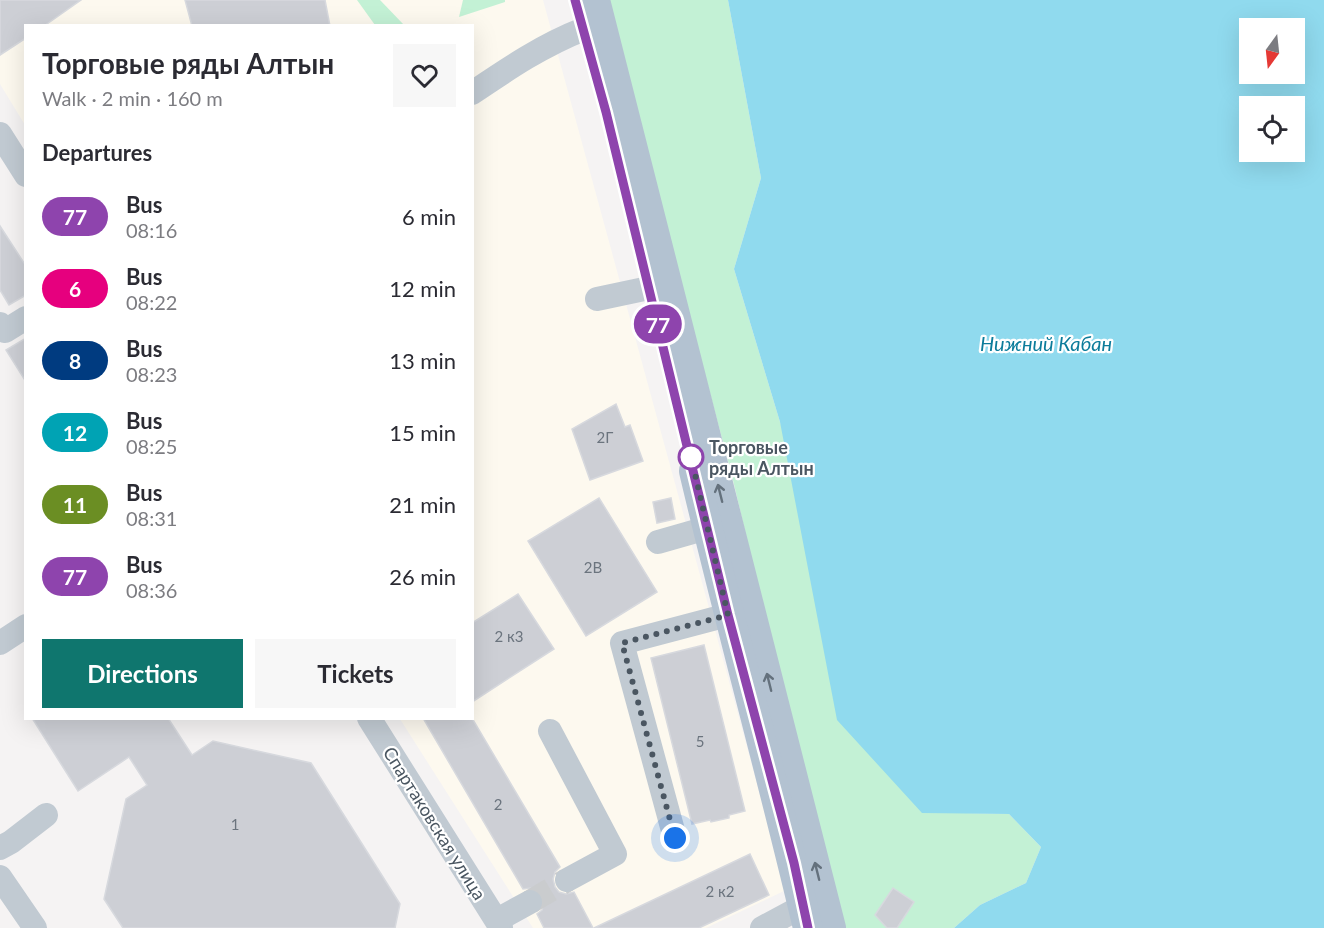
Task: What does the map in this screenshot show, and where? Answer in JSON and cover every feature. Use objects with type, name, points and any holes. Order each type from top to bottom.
[{"type":"main road","points":[[575,0],[649,288],[728,615],[806,917]]},
{"type":"main road","points":[[595,0],[831,928]]},
{"type":"street","points":[[474,92],[530,54],[584,29]]},
{"type":"street","points":[[0,134],[24,171]]},
{"type":"street","points":[[597,299],[649,288]]},
{"type":"street","points":[[0,324],[5,331],[24,319]]},
{"type":"street","points":[[658,542],[707,528]]},
{"type":"street","points":[[675,838],[622,643],[728,615]]},
{"type":"street","points":[[0,643],[24,627]]},
{"type":"street","name":"Спартаковская улица","points":[[370,720],[499,924]]},
{"type":"street","points":[[550,731],[615,854],[567,880]]},
{"type":"street","points":[[0,848],[46,815]]},
{"type":"street","points":[[0,877],[26,925]]},
{"type":"street","points":[[499,924],[530,902]]},
{"type":"street","points":[[762,928],[806,917]]},
{"type":"shaded area","points":[[0,0],[543,0],[786,890],[706,928],[533,928],[401,720],[474,720],[474,24],[24,24],[24,123],[0,84]]},
{"type":"green space","points":[[357,0],[380,0],[403,24],[374,24]]},
{"type":"green space","points":[[463,0],[505,0],[505,2],[459,17]]},
{"type":"green space","points":[[601,0],[728,0],[761,178],[734,269],[780,422],[922,812],[1009,814],[1041,847],[1026,883],[980,905],[954,928],[839,928],[732,476],[677,269]]},
{"type":"water","name":"Нижний Кабан","points":[[728,0],[1324,0],[1324,928],[954,928],[980,905],[1026,883],[1041,847],[1009,814],[922,813],[837,720],[780,422],[734,269],[761,178]]},
{"type":"building","points":[[0,0],[81,0],[47,24],[24,24],[24,39],[0,55]]},
{"type":"building","points":[[185,0],[325,0],[330,24],[191,24]]},
{"type":"building","points":[[0,226],[24,263],[24,296],[9,305],[0,290]]},
{"type":"building","points":[[24,339],[24,379],[6,350]]},
{"type":"building","points":[[616,404],[625,427],[630,425],[643,461],[590,480],[572,429]]},
{"type":"building","points":[[599,498],[657,592],[586,636],[528,541]]},
{"type":"building","points":[[671,498],[675,519],[657,523],[653,502]]},
{"type":"building","points":[[518,594],[554,649],[474,701],[474,622]]},
{"type":"building","points":[[704,645],[745,811],[729,815],[729,818],[692,824],[651,658]]},
{"type":"building","points":[[33,720],[169,720],[192,755],[213,741],[311,763],[400,904],[395,928],[123,928],[104,899],[126,799],[147,785],[129,757],[78,791]]},
{"type":"building","points":[[424,720],[473,720],[560,867],[553,879],[555,887],[559,892],[566,894],[574,892],[593,928],[544,928],[537,914],[542,910],[544,903],[542,895],[538,890],[523,889]]},
{"type":"building","points":[[750,854],[769,895],[699,928],[594,928]]},
{"type":"building","points":[[893,888],[914,902],[897,928],[887,928],[875,915]]},
{"type":"tunnel","points":[[530,902],[567,880]]},
{"type":"bus line","name":"77","points":[[575,0],[606,112],[728,615],[794,863],[808,928]]},
{"type":"place","name":"Торговые ряды Алтын","points":[[691,457]]},
{"type":"route","points":[[675,838],[622,643],[728,615],[691,457]]}]
